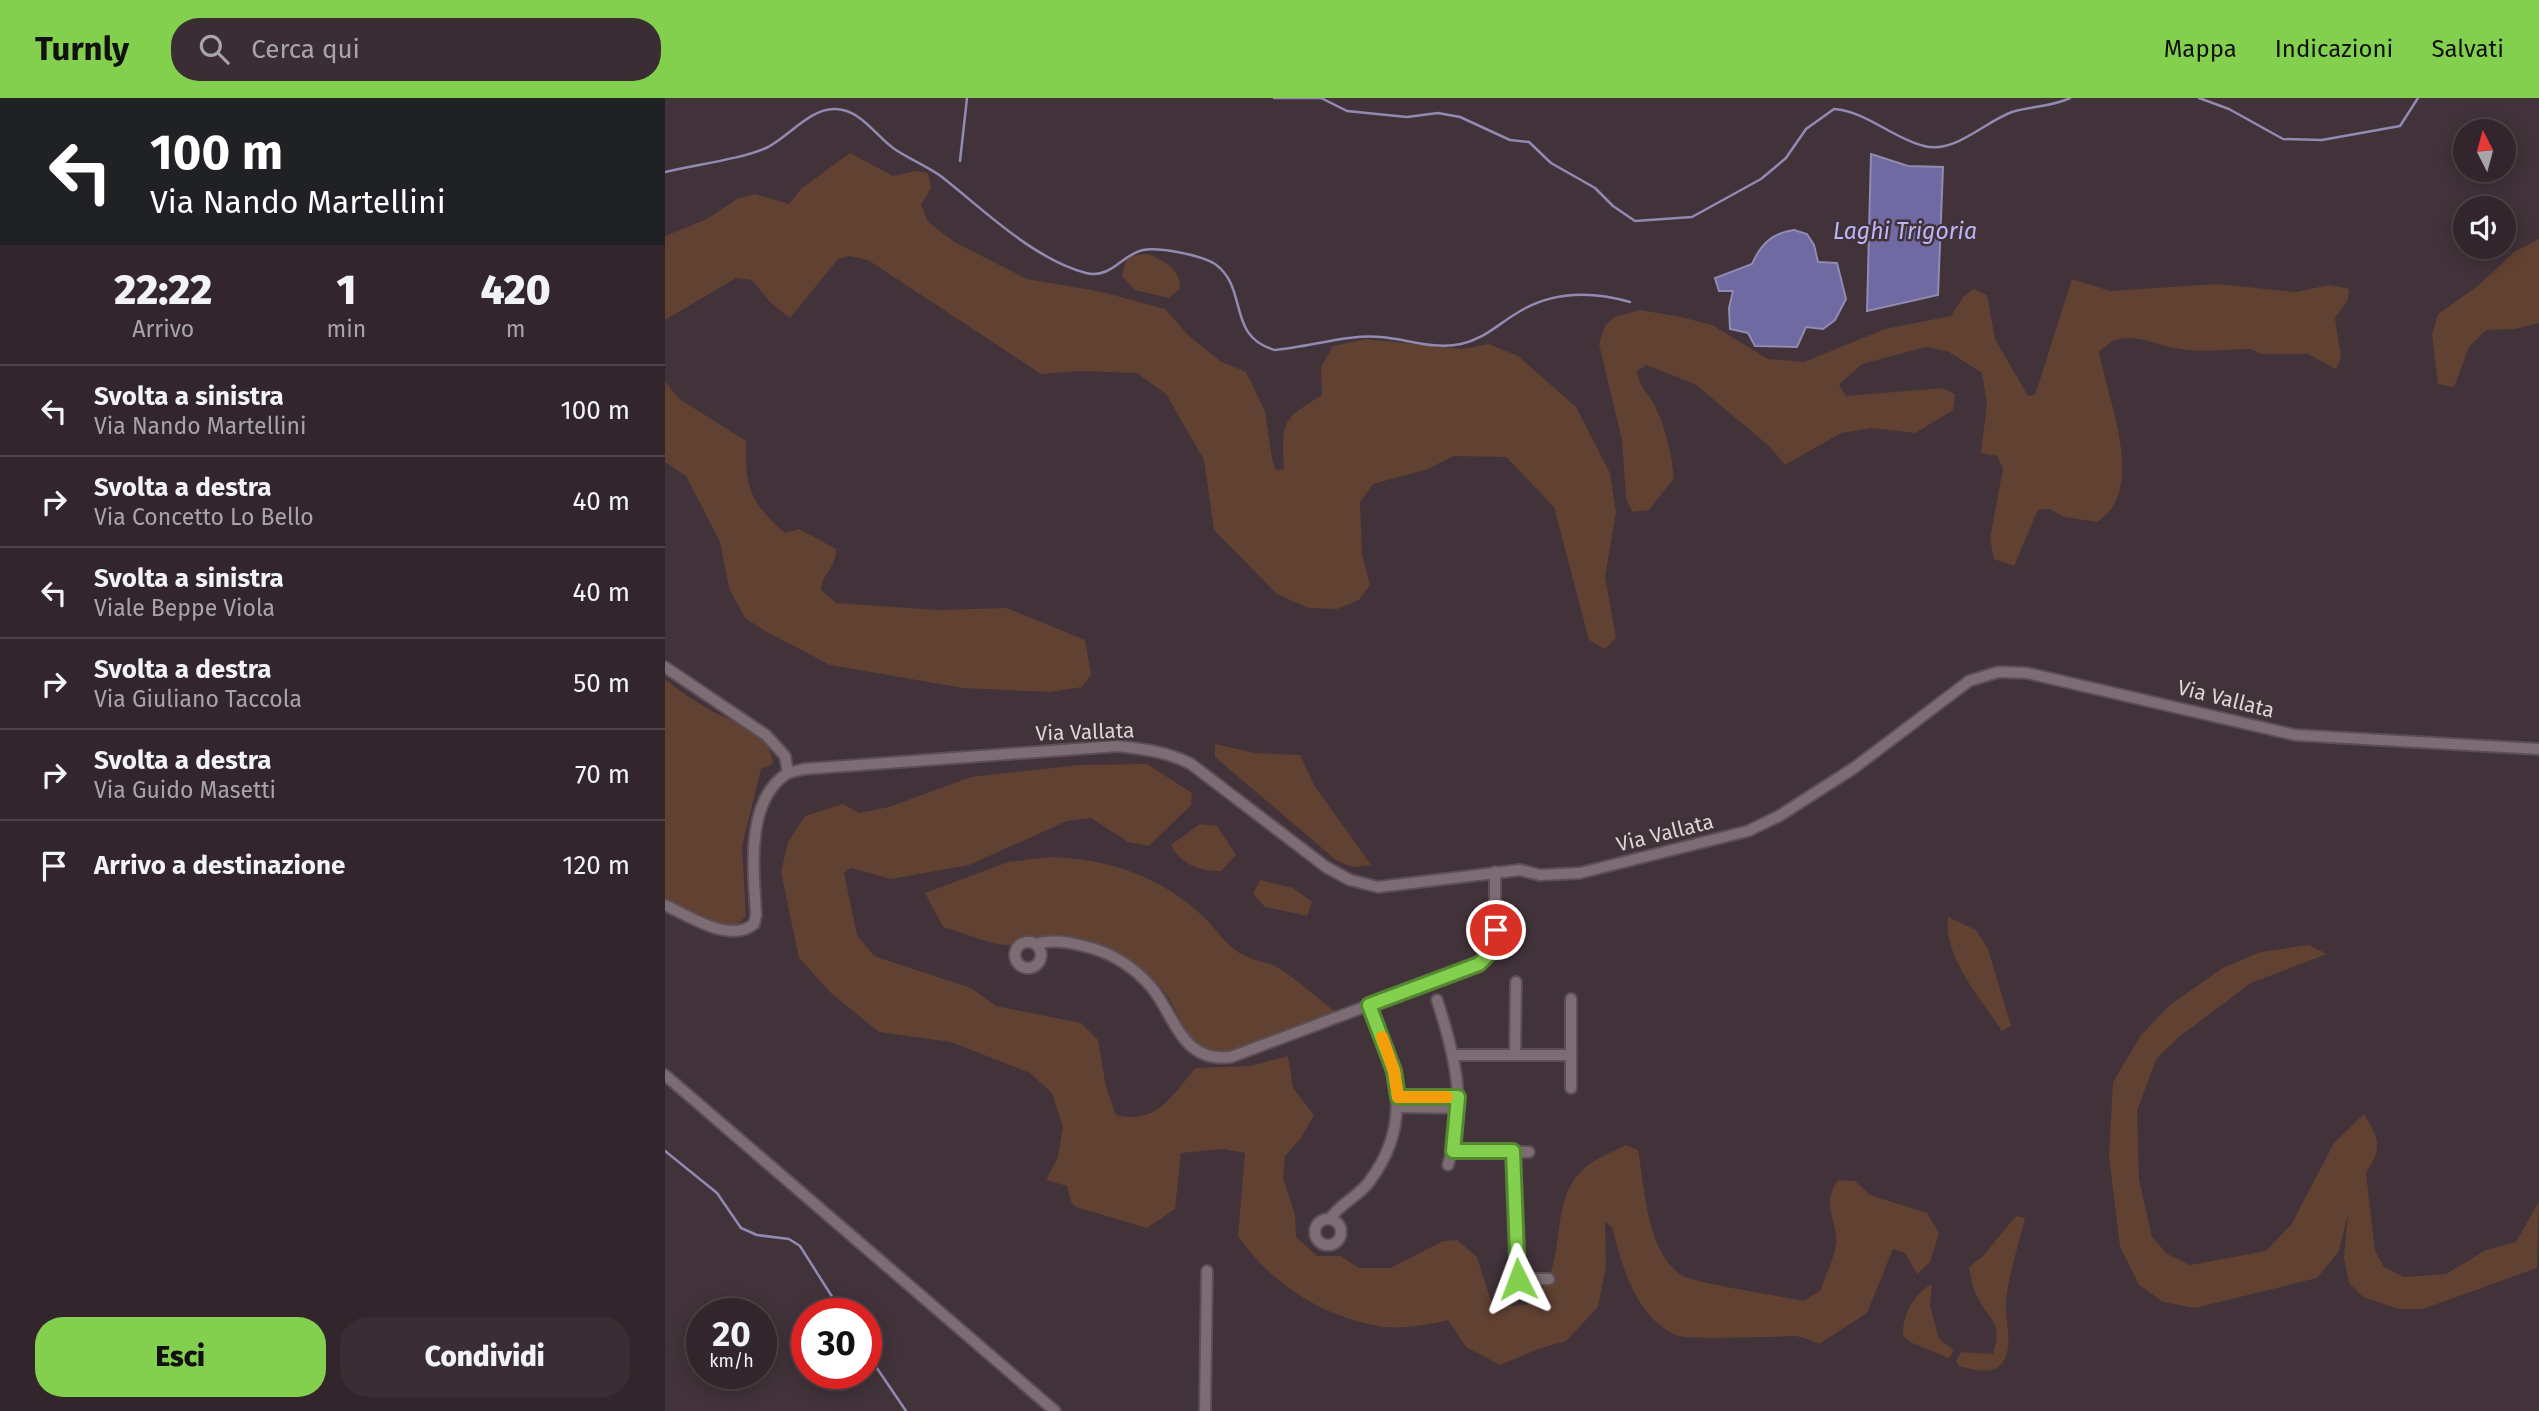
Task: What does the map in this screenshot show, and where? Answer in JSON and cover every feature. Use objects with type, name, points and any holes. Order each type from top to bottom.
[{"type":"street","points":[[665,667],[766,734],[783,753],[788,773],[772,789],[759,822],[754,850],[757,915],[754,924],[743,930],[730,932],[665,905]]},
{"type":"street","name":"Via Vallata","points":[[788,773],[804,769],[1118,746],[1143,749],[1179,757],[1191,764],[1326,867],[1350,880],[1378,887],[1520,870],[1555,875],[1595,870],[1756,828],[1854,768],[1941,699],[1976,677],[1998,672],[2027,673],[2295,735],[2539,749]]},
{"type":"street","points":[[1036,944],[1053,942],[1081,945],[1124,963],[1152,989],[1187,1045],[1211,1057],[1237,1055],[1466,970],[1486,958],[1495,943],[1495,872]]},
{"type":"street","points":[[1515,1055],[1516,982]]},
{"type":"street","points":[[1571,999],[1571,1088]]},
{"type":"street","points":[[1437,1000],[1454,1055],[1458,1102],[1453,1151],[1448,1165]]},
{"type":"street","points":[[1330,1219],[1363,1190],[1374,1175],[1389,1142],[1397,1102],[1394,1071],[1369,1005]]},
{"type":"street","points":[[1454,1055],[1570,1055]]},
{"type":"street","points":[[665,1075],[1055,1411]]},
{"type":"street","points":[[1397,1102],[1458,1102]]},
{"type":"street","points":[[1453,1151],[1529,1152]]},
{"type":"street","points":[[1513,1151],[1518,1279],[1549,1279]]},
{"type":"street","points":[[1205,1411],[1207,1270]]},
{"type":"shaded area","points":[[850,153],[893,176],[917,171],[928,173],[931,188],[921,205],[928,222],[956,243],[1027,279],[1102,292],[1165,309],[1188,335],[1220,361],[1246,372],[1265,411],[1276,470],[1284,469],[1283,441],[1287,423],[1299,410],[1322,395],[1321,367],[1333,346],[1366,339],[1462,349],[1489,344],[1518,356],[1576,407],[1610,473],[1616,512],[1605,577],[1616,638],[1605,649],[1589,640],[1554,507],[1506,457],[1453,456],[1428,469],[1373,484],[1360,502],[1362,555],[1370,585],[1359,600],[1337,609],[1308,608],[1277,594],[1214,530],[1204,460],[1166,394],[1137,373],[1078,371],[1041,374],[868,260],[849,256],[838,259],[790,318],[770,302],[752,280],[736,278],[665,320],[665,236],[705,220],[739,198],[755,194],[789,204],[802,188]]},
{"type":"shaded area","points":[[2539,239],[2539,323],[2515,329],[2486,330],[2469,347],[2454,387],[2438,384],[2432,335],[2438,314],[2479,285],[2507,259],[2516,259],[2516,251]]},
{"type":"shaded area","points":[[1149,254],[1166,263],[1178,276],[1180,289],[1169,298],[1135,290],[1122,276],[1127,256]]},
{"type":"shaded area","points":[[2072,279],[2110,291],[2217,284],[2295,292],[2330,285],[2349,289],[2348,300],[2335,318],[2341,358],[2336,369],[2308,354],[2261,354],[2251,349],[2189,350],[2128,338],[2109,344],[2099,352],[2120,443],[2122,467],[2120,489],[2112,508],[2097,522],[2064,517],[2050,509],[2038,510],[2014,566],[1994,559],[1990,539],[2003,468],[1997,456],[1981,453],[1987,404],[1982,373],[1949,352],[1926,347],[1862,364],[1839,385],[1846,396],[1943,388],[1955,394],[1953,410],[1915,433],[1871,428],[1841,433],[1785,465],[1769,446],[1695,384],[1646,365],[1637,371],[1638,376],[1662,422],[1670,449],[1674,478],[1649,510],[1632,512],[1626,498],[1622,440],[1599,344],[1605,326],[1614,317],[1640,310],[1681,317],[1712,325],[1768,359],[1804,362],[1885,329],[1951,316],[1963,297],[1973,289],[1987,295],[1995,339],[2028,396],[2035,395]]},
{"type":"shaded area","points":[[665,381],[678,398],[746,441],[747,471],[752,493],[773,522],[785,533],[799,529],[836,549],[834,561],[821,590],[836,603],[938,610],[1007,608],[1085,640],[1091,675],[1082,687],[1050,692],[963,688],[830,665],[745,618],[729,588],[720,542],[686,476],[665,462]]},
{"type":"shaded area","points":[[665,679],[710,710],[750,730],[765,744],[770,753],[773,764],[761,769],[742,846],[746,916],[736,926],[711,920],[665,899]]},
{"type":"shaded area","points":[[1215,744],[1255,753],[1300,755],[1314,785],[1371,865],[1352,867],[1336,860],[1215,757]]},
{"type":"shaded area","points":[[1147,764],[1192,793],[1191,805],[1149,846],[1128,842],[1091,818],[1067,821],[969,865],[891,879],[851,868],[844,873],[857,935],[874,956],[971,988],[996,1006],[1081,1023],[1098,1040],[1106,1087],[1116,1115],[1143,1116],[1153,1112],[1171,1097],[1195,1068],[1251,1066],[1288,1056],[1293,1088],[1314,1115],[1301,1138],[1285,1156],[1283,1178],[1295,1215],[1296,1237],[1317,1256],[1341,1256],[1359,1268],[1390,1268],[1443,1241],[1457,1240],[1477,1257],[1490,1298],[1503,1307],[1527,1305],[1541,1292],[1549,1277],[1562,1209],[1567,1192],[1576,1177],[1592,1162],[1626,1145],[1638,1150],[1645,1200],[1654,1235],[1669,1264],[1681,1275],[1803,1301],[1820,1291],[1836,1243],[1830,1198],[1838,1180],[1855,1181],[1870,1195],[1927,1213],[1939,1233],[1930,1262],[1917,1274],[1905,1253],[1893,1249],[1867,1313],[1819,1344],[1791,1336],[1682,1337],[1662,1327],[1640,1303],[1620,1257],[1612,1227],[1605,1222],[1606,1267],[1598,1307],[1566,1341],[1500,1365],[1466,1347],[1448,1320],[1404,1327],[1378,1326],[1357,1321],[1318,1306],[1299,1295],[1265,1268],[1238,1236],[1245,1153],[1224,1149],[1181,1153],[1175,1209],[1147,1228],[1076,1207],[1071,1202],[1067,1186],[1046,1180],[1058,1157],[1063,1127],[1052,1093],[1030,1073],[951,1042],[879,1032],[831,993],[799,958],[781,872],[788,842],[805,816],[843,804],[859,813],[889,807],[971,777],[1080,765]]},
{"type":"shaded area","points":[[1200,824],[1217,826],[1236,855],[1221,871],[1192,866],[1175,852],[1171,845]]},
{"type":"shaded area","points":[[1050,857],[1093,861],[1113,866],[1133,872],[1171,891],[1205,918],[1234,949],[1277,967],[1337,1013],[1227,1052],[1213,1051],[1202,1047],[1187,1034],[1173,1005],[1153,979],[1116,951],[1092,941],[1064,936],[1037,937],[1007,945],[982,940],[943,927],[925,893],[1008,862]]},
{"type":"shaded area","points":[[1260,880],[1293,888],[1312,902],[1307,916],[1265,907],[1253,894]]},
{"type":"shaded area","points":[[1948,917],[1976,930],[1988,949],[2011,1026],[2002,1031],[1957,962],[1948,932]]},
{"type":"shaded area","points":[[2309,945],[2327,954],[2251,983],[2179,1037],[2157,1058],[2137,1110],[2139,1179],[2152,1237],[2167,1254],[2190,1265],[2266,1251],[2291,1225],[2334,1143],[2364,1114],[2377,1143],[2375,1156],[2366,1173],[2375,1251],[2384,1267],[2404,1277],[2446,1274],[2486,1250],[2516,1242],[2539,1201],[2537,1268],[2423,1309],[2399,1309],[2363,1297],[2349,1283],[2344,1258],[2348,1213],[2339,1251],[2317,1278],[2195,1308],[2163,1302],[2139,1285],[2120,1247],[2109,1156],[2113,1082],[2141,1035],[2171,1004],[2223,968],[2260,952]]},
{"type":"shaded area","points":[[2016,1216],[2025,1218],[2007,1295],[2007,1354],[1994,1369],[1984,1371],[1960,1367],[1956,1361],[1961,1352],[1993,1354],[1997,1334],[1993,1321],[1980,1303],[1969,1267],[1983,1256]]},
{"type":"shaded area","points":[[1932,1284],[1930,1305],[1939,1339],[1954,1350],[1949,1358],[1912,1343],[1903,1336],[1910,1306],[1920,1293]]},
{"type":"water","name":"Laghi Trigoria","points":[[1871,154],[1908,166],[1943,167],[1938,295],[1867,311]]},
{"type":"water","points":[[1794,230],[1807,234],[1814,245],[1818,262],[1837,263],[1846,299],[1835,320],[1823,329],[1806,327],[1797,347],[1755,346],[1748,333],[1730,329],[1729,308],[1733,291],[1719,291],[1715,278],[1752,264],[1768,241],[1779,234]]},
{"type":"waterway","points":[[960,161],[967,98]]},
{"type":"waterway","points":[[1274,98],[1321,98],[1347,111],[1407,117],[1438,113],[1460,117],[1510,140],[1529,142],[1551,163],[1595,188],[1613,206],[1635,221],[1692,217],[1761,179],[1786,158],[1806,129],[1834,109],[1858,115],[1912,142],[1936,147],[1969,136],[2012,112],[2070,98]]},
{"type":"waterway","points":[[2199,98],[2229,109],[2283,139],[2322,140],[2400,126],[2418,98]]},
{"type":"waterway","points":[[665,172],[758,151],[776,142],[809,117],[827,110],[845,111],[861,119],[896,150],[942,177],[1028,245],[1066,266],[1095,274],[1110,269],[1136,252],[1150,249],[1190,255],[1215,264],[1232,286],[1243,323],[1250,334],[1260,344],[1275,350],[1368,337],[1451,346],[1477,339],[1517,313],[1544,300],[1586,295],[1630,302]]},
{"type":"waterway","points":[[665,1151],[717,1193],[741,1228],[757,1235],[789,1239],[800,1246],[833,1298]]},
{"type":"waterway","points":[[882,1376],[906,1411]]},
{"type":"slow traffic","points":[[1382,1037],[1394,1071],[1398,1097],[1447,1097]]},
{"type":"route","points":[[1496,930],[1491,952],[1479,964],[1369,1005],[1394,1071],[1398,1097],[1458,1097],[1459,1117],[1453,1151],[1513,1151],[1518,1279]]}]
